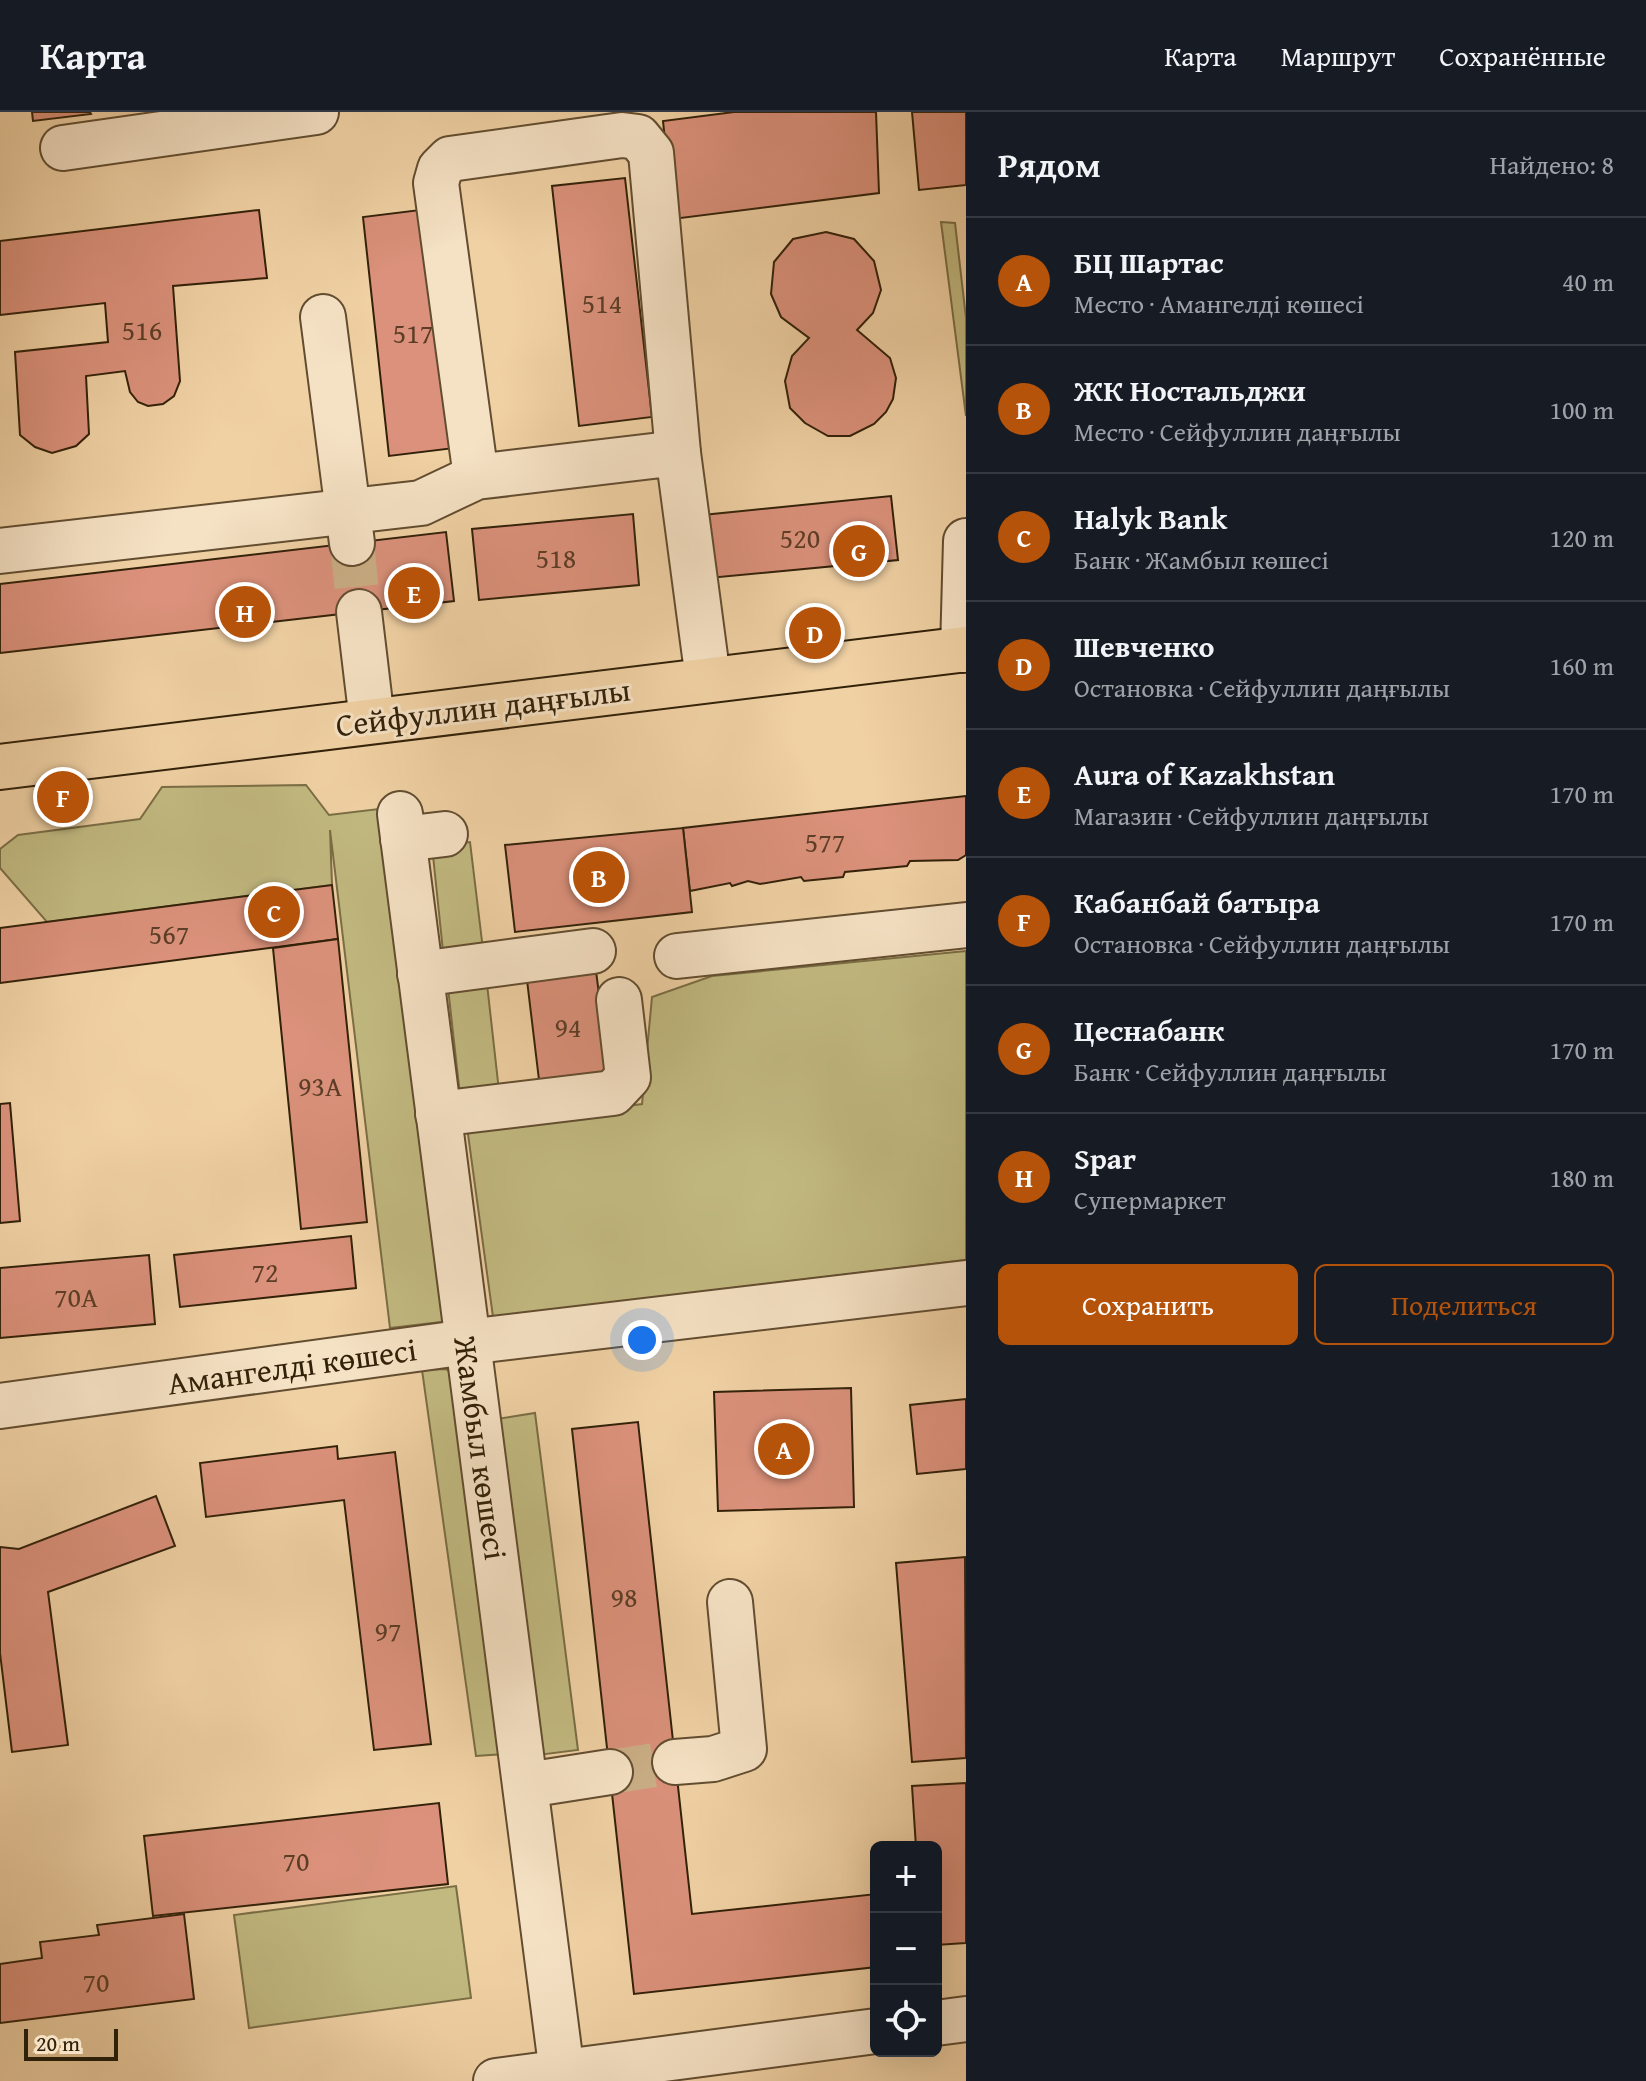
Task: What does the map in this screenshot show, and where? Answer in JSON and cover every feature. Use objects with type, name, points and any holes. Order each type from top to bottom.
[{"type":"main road","name":"Сейфуллин даңғылы","points":[[0,767],[964,649]]},
{"type":"street","points":[[63,148],[234,118],[316,112]]},
{"type":"street","points":[[476,477],[436,183],[440,169],[450,159],[622,135],[638,137],[651,153],[678,453],[708,679]]},
{"type":"street","points":[[323,317],[350,527]]},
{"type":"street","points":[[0,551],[350,527],[421,503],[476,477],[678,453]]},
{"type":"street","points":[[964,649],[966,541]]},
{"type":"street","points":[[359,612],[372,721]]},
{"type":"street","name":"Жамбыл көшесі","points":[[416,829],[420,974],[527,1785],[562,2077]]},
{"type":"street","points":[[677,956],[966,925]]},
{"type":"street","points":[[420,974],[593,951]]},
{"type":"street","points":[[438,1114],[613,1093],[628,1077],[619,1000]]},
{"type":"street","name":"Амангелді көшесі","points":[[0,1406],[467,1342],[966,1283]]},
{"type":"street","points":[[675,1762],[713,1759],[744,1749],[730,1602]]},
{"type":"street","points":[[527,1785],[610,1772]]},
{"type":"street","points":[[942,2022],[966,2019]]},
{"type":"street","points":[[496,2081],[562,2077],[870,2032]]},
{"type":"shaded area","points":[[941,222],[955,223],[966,318],[966,416]]},
{"type":"shaded area","points":[[306,785],[329,815],[387,808],[450,1321],[390,1328],[330,830],[332,885],[47,922],[0,868],[0,849],[18,835],[140,819],[162,787]]},
{"type":"shaded area","points":[[470,842],[484,958],[444,961],[432,846]]},
{"type":"shaded area","points":[[966,951],[966,1260],[493,1317],[467,1127],[642,1104],[652,997],[712,976]]},
{"type":"shaded area","points":[[486,975],[499,1091],[460,1095],[447,979]]},
{"type":"shaded area","points":[[446,1369],[460,1380],[505,1754],[476,1756],[422,1370]]},
{"type":"shaded area","points":[[535,1413],[578,1750],[538,1755],[490,1420]]},
{"type":"shaded area","points":[[456,1886],[471,1998],[249,2028],[234,1915]]},
{"type":"building","points":[[32,112],[90,112],[91,114],[33,121]]},
{"type":"building","points":[[734,112],[876,112],[879,193],[673,219],[663,121]]},
{"type":"building","points":[[912,112],[966,112],[966,185],[919,190]]},
{"type":"building","points":[[625,178],[652,417],[579,426],[552,186]]},
{"type":"building","points":[[436,208],[463,447],[389,456],[363,217]]},
{"type":"building","points":[[259,210],[267,278],[173,286],[180,381],[174,396],[163,404],[148,406],[138,402],[130,392],[125,371],[86,376],[89,434],[76,446],[52,453],[35,447],[20,435],[15,352],[108,342],[105,303],[0,315],[0,241]]},
{"type":"building","points":[[826,232],[854,239],[874,261],[881,290],[873,313],[857,330],[890,358],[896,378],[893,399],[886,412],[874,424],[850,436],[828,436],[805,423],[790,408],[785,381],[792,356],[809,338],[781,317],[771,294],[774,262],[793,239]]},
{"type":"building","points":[[891,496],[898,560],[709,578],[703,515]]},
{"type":"building","points":[[633,514],[639,585],[479,600],[472,529]]},
{"type":"building","points":[[446,532],[454,601],[0,653],[0,584]]},
{"type":"building","points":[[966,796],[966,855],[958,860],[910,861],[907,866],[845,872],[843,877],[804,881],[801,877],[760,884],[748,881],[690,891],[683,828]]},
{"type":"building","points":[[683,828],[692,912],[515,932],[505,845]]},
{"type":"building","points":[[332,885],[338,939],[0,983],[0,928]]},
{"type":"building","points":[[338,939],[367,1222],[301,1229],[273,948]]},
{"type":"building","points":[[596,971],[609,1072],[539,1080],[527,980]]},
{"type":"building","points":[[10,1103],[20,1221],[0,1223],[0,1104]]},
{"type":"building","points":[[351,1236],[356,1288],[180,1307],[174,1255]]},
{"type":"building","points":[[149,1255],[155,1324],[0,1338],[0,1268]]},
{"type":"building","points":[[851,1388],[854,1507],[718,1511],[714,1392]]},
{"type":"building","points":[[966,1399],[966,1469],[917,1474],[910,1405]]},
{"type":"building","points":[[638,1422],[692,1914],[870,1895],[870,1968],[634,1994],[572,1429]]},
{"type":"building","points":[[337,1446],[338,1459],[395,1452],[431,1744],[374,1750],[344,1500],[206,1517],[200,1463]]},
{"type":"building","points":[[156,1496],[175,1546],[48,1592],[68,1745],[12,1752],[0,1653],[0,1547],[19,1549]]},
{"type":"building","points":[[965,1557],[966,1758],[912,1762],[896,1563]]},
{"type":"building","points":[[966,1783],[966,1943],[942,1945],[942,1841],[916,1841],[912,1786]]},
{"type":"building","points":[[439,1803],[448,1884],[153,1916],[144,1836]]},
{"type":"building","points":[[184,1914],[194,1999],[0,2023],[0,1964],[42,1958],[40,1942],[99,1935],[97,1925]]},
{"type":"tunnel","points":[[352,543],[359,612]]},
{"type":"tunnel","points":[[610,1772],[675,1762]]},
{"type":"place","name":"Цеснабанк","points":[[859,551]]},
{"type":"place","name":"Aura of Kazakhstan","points":[[414,593]]},
{"type":"place","name":"Spar","points":[[245,612]]},
{"type":"place","name":"Шевченко","points":[[815,633]]},
{"type":"place","name":"Кабанбай батыра","points":[[63,797]]},
{"type":"place","name":"ЖК Ностальджи","points":[[599,877]]},
{"type":"place","name":"Halyk Bank","points":[[274,912]]},
{"type":"place","name":"БЦ Шартас","points":[[784,1449]]}]
